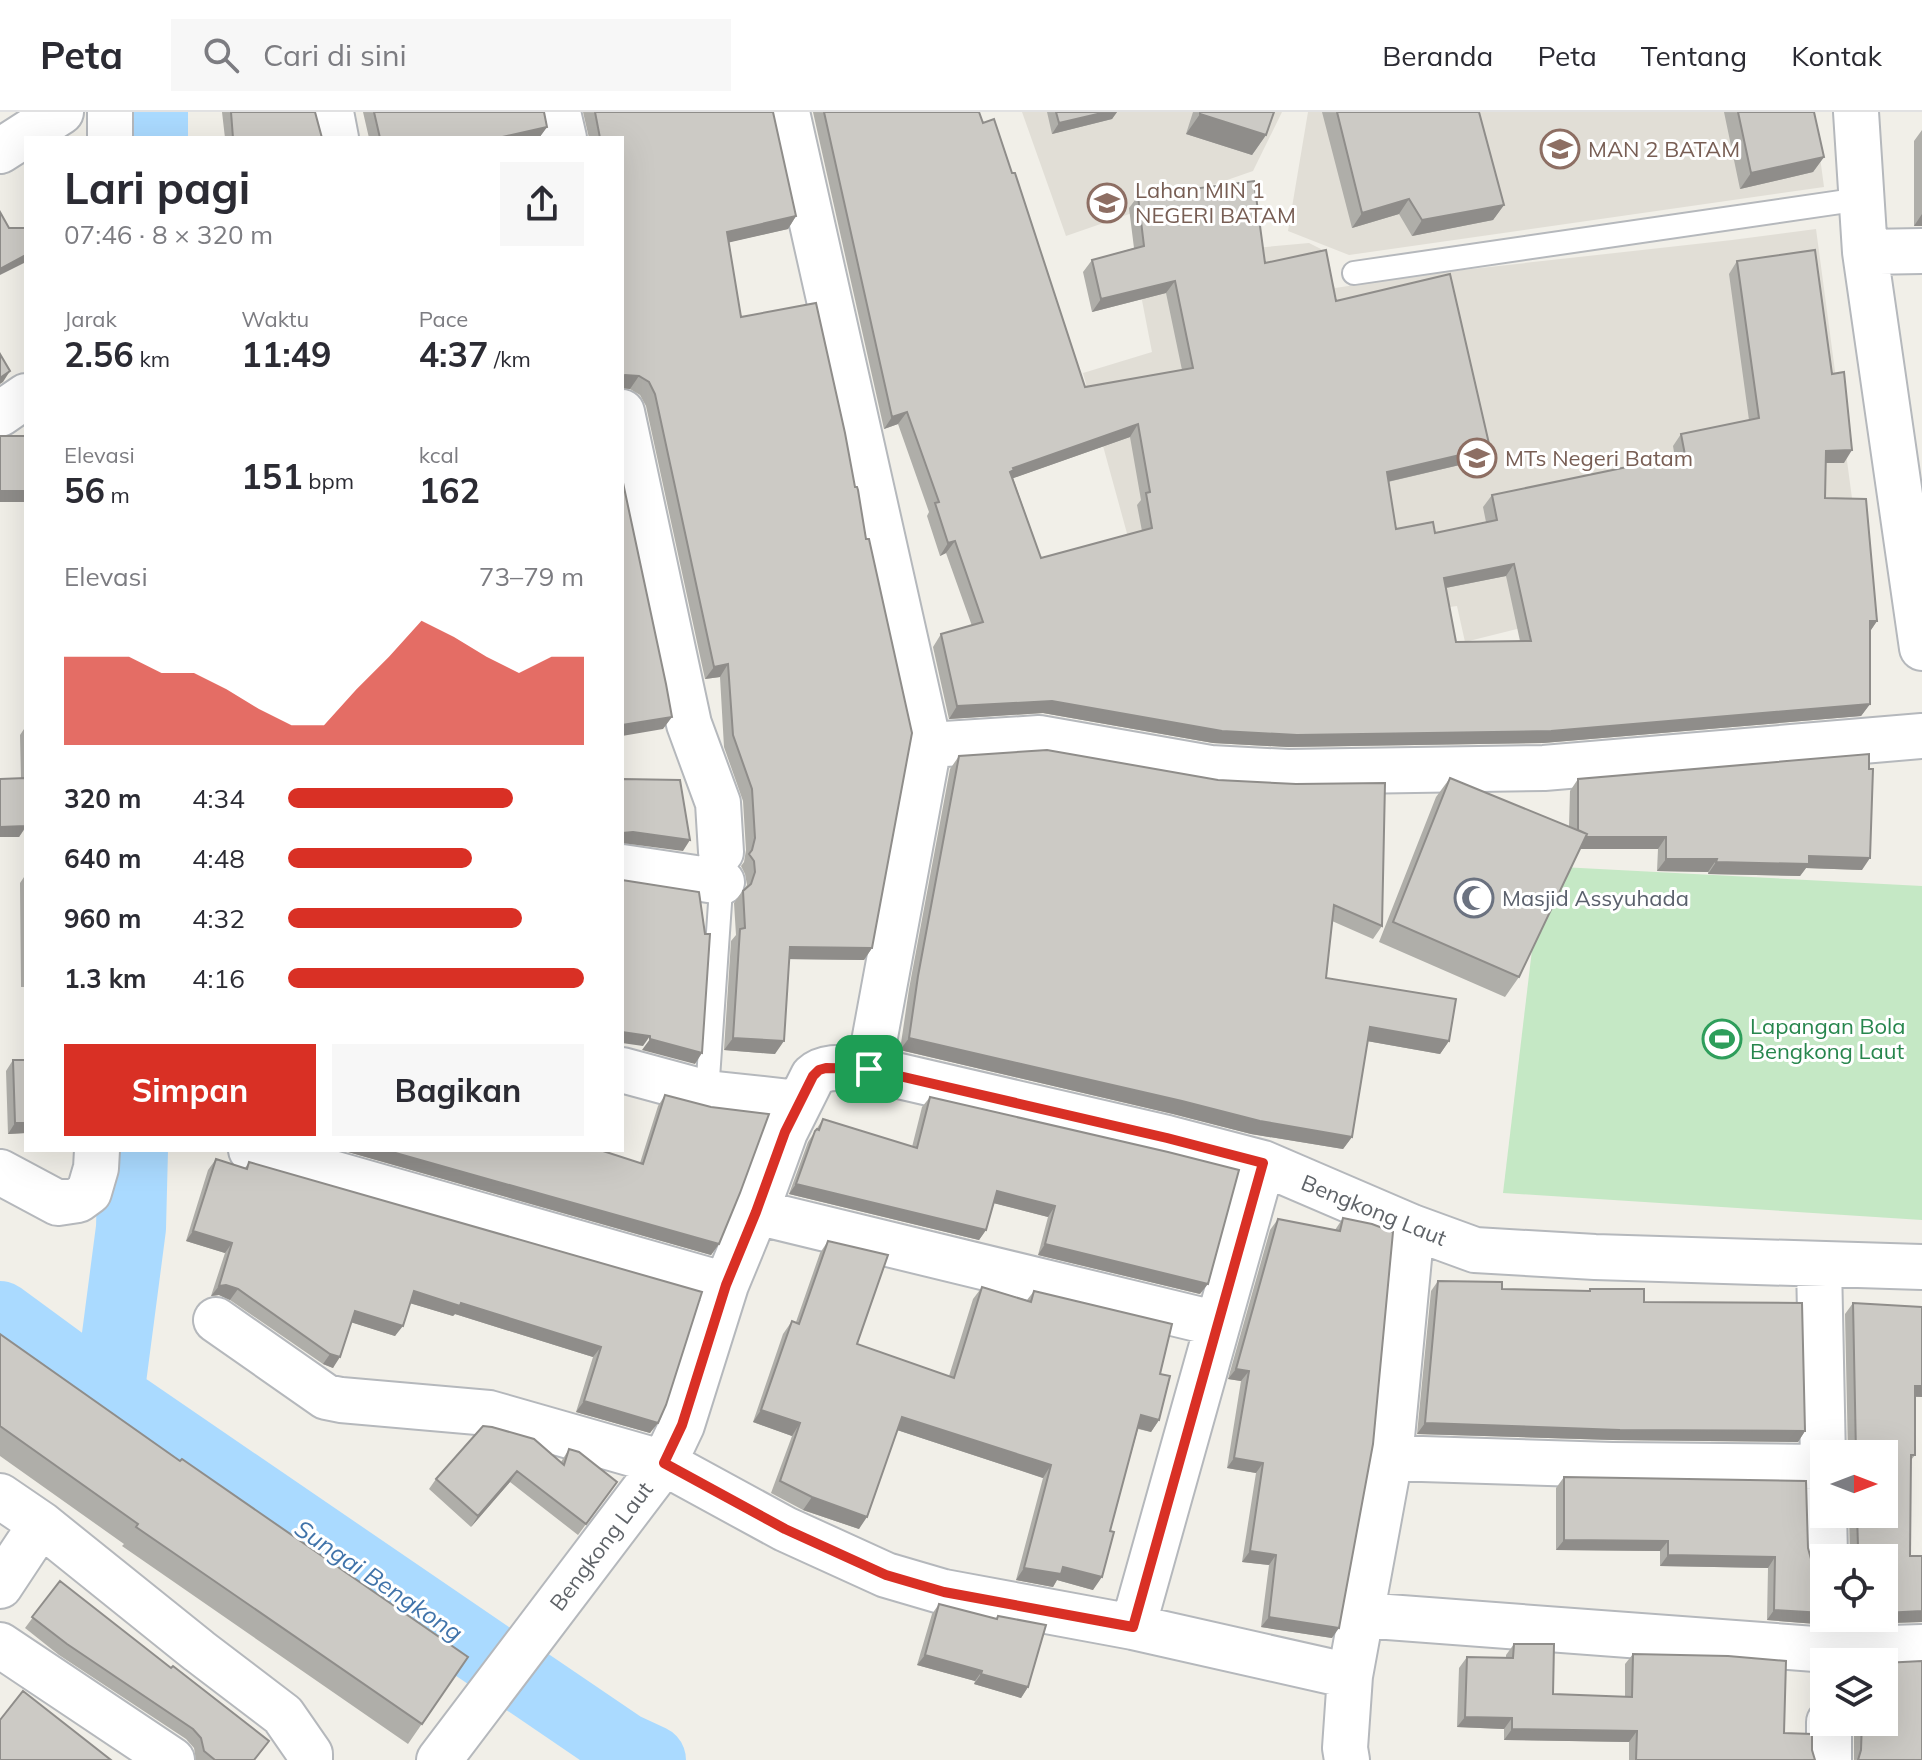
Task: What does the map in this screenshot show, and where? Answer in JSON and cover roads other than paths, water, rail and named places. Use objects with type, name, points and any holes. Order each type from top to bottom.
[{"type":"street","points":[[0,151],[61,112]]},
{"type":"street","points":[[110,112],[110,136]]},
{"type":"street","points":[[331,112],[336,136]]},
{"type":"street","points":[[558,112],[564,136]]},
{"type":"street","points":[[787,112],[929,745],[869,1069]]},
{"type":"street","points":[[1856,112],[1865,252],[1910,474],[1922,648]]},
{"type":"street","points":[[1865,252],[1922,251]]},
{"type":"street","points":[[0,414],[24,397]]},
{"type":"street","points":[[624,421],[689,724],[718,803],[722,867],[624,867]]},
{"type":"street","points":[[929,745],[1039,738],[1210,768],[1288,772],[1544,768],[1922,736]]},
{"type":"street","name":"Bengkong Laut","points":[[446,1752],[664,1463],[682,1425],[726,1285],[785,1132],[819,1070],[869,1069],[1263,1163],[1412,1227],[1475,1250],[1595,1257],[1922,1267]]},
{"type":"street","points":[[624,1071],[707,1093],[799,1103]]},
{"type":"street","points":[[0,1172],[58,1203],[78,1200],[89,1192],[97,1152]]},
{"type":"street","points":[[258,1152],[726,1285]]},
{"type":"street","points":[[1133,1627],[1263,1163]]},
{"type":"street","points":[[756,1212],[1218,1324]]},
{"type":"street","points":[[1347,1760],[1345,1748],[1350,1676],[1390,1458],[1412,1227]]},
{"type":"street","points":[[1819,1264],[1822,1440]]},
{"type":"street","points":[[216,1320],[326,1397],[489,1413],[664,1463],[785,1529],[886,1575],[944,1592],[1133,1627],[1350,1676]]},
{"type":"street","points":[[1390,1458],[1810,1467]]},
{"type":"street","points":[[0,1496],[41,1524],[283,1715],[310,1754],[310,1760]]},
{"type":"street","points":[[0,1586],[41,1524]]},
{"type":"street","points":[[1361,1615],[1922,1647]]},
{"type":"street","points":[[0,1645],[172,1760]]},
{"type":"street","points":[[1829,1736],[1829,1760]]},
{"type":"lane","points":[[1354,273],[1861,199]]},
{"type":"lane","points":[[707,1093],[722,867]]},
{"type":"waterway","points":[[153,112],[153,136]]},
{"type":"waterway","points":[[109,1396],[131,1228],[133,1152]]},
{"type":"waterway","name":"Sungai Bengkong","points":[[0,1316],[109,1396],[476,1647],[623,1747],[651,1760]]},
{"type":"place","name":"MAN 2 BATAM","points":[[1560,149]]},
{"type":"place","name":"Lahan MIN 1 NEGERI BATAM","points":[[1107,203]]},
{"type":"place","name":"MTs Negeri Batam","points":[[1477,458]]},
{"type":"place","name":"Masjid Assyuhada","points":[[1474,898]]},
{"type":"place","name":"Lapangan Bola Bengkong Laut","points":[[1722,1039]]}]
